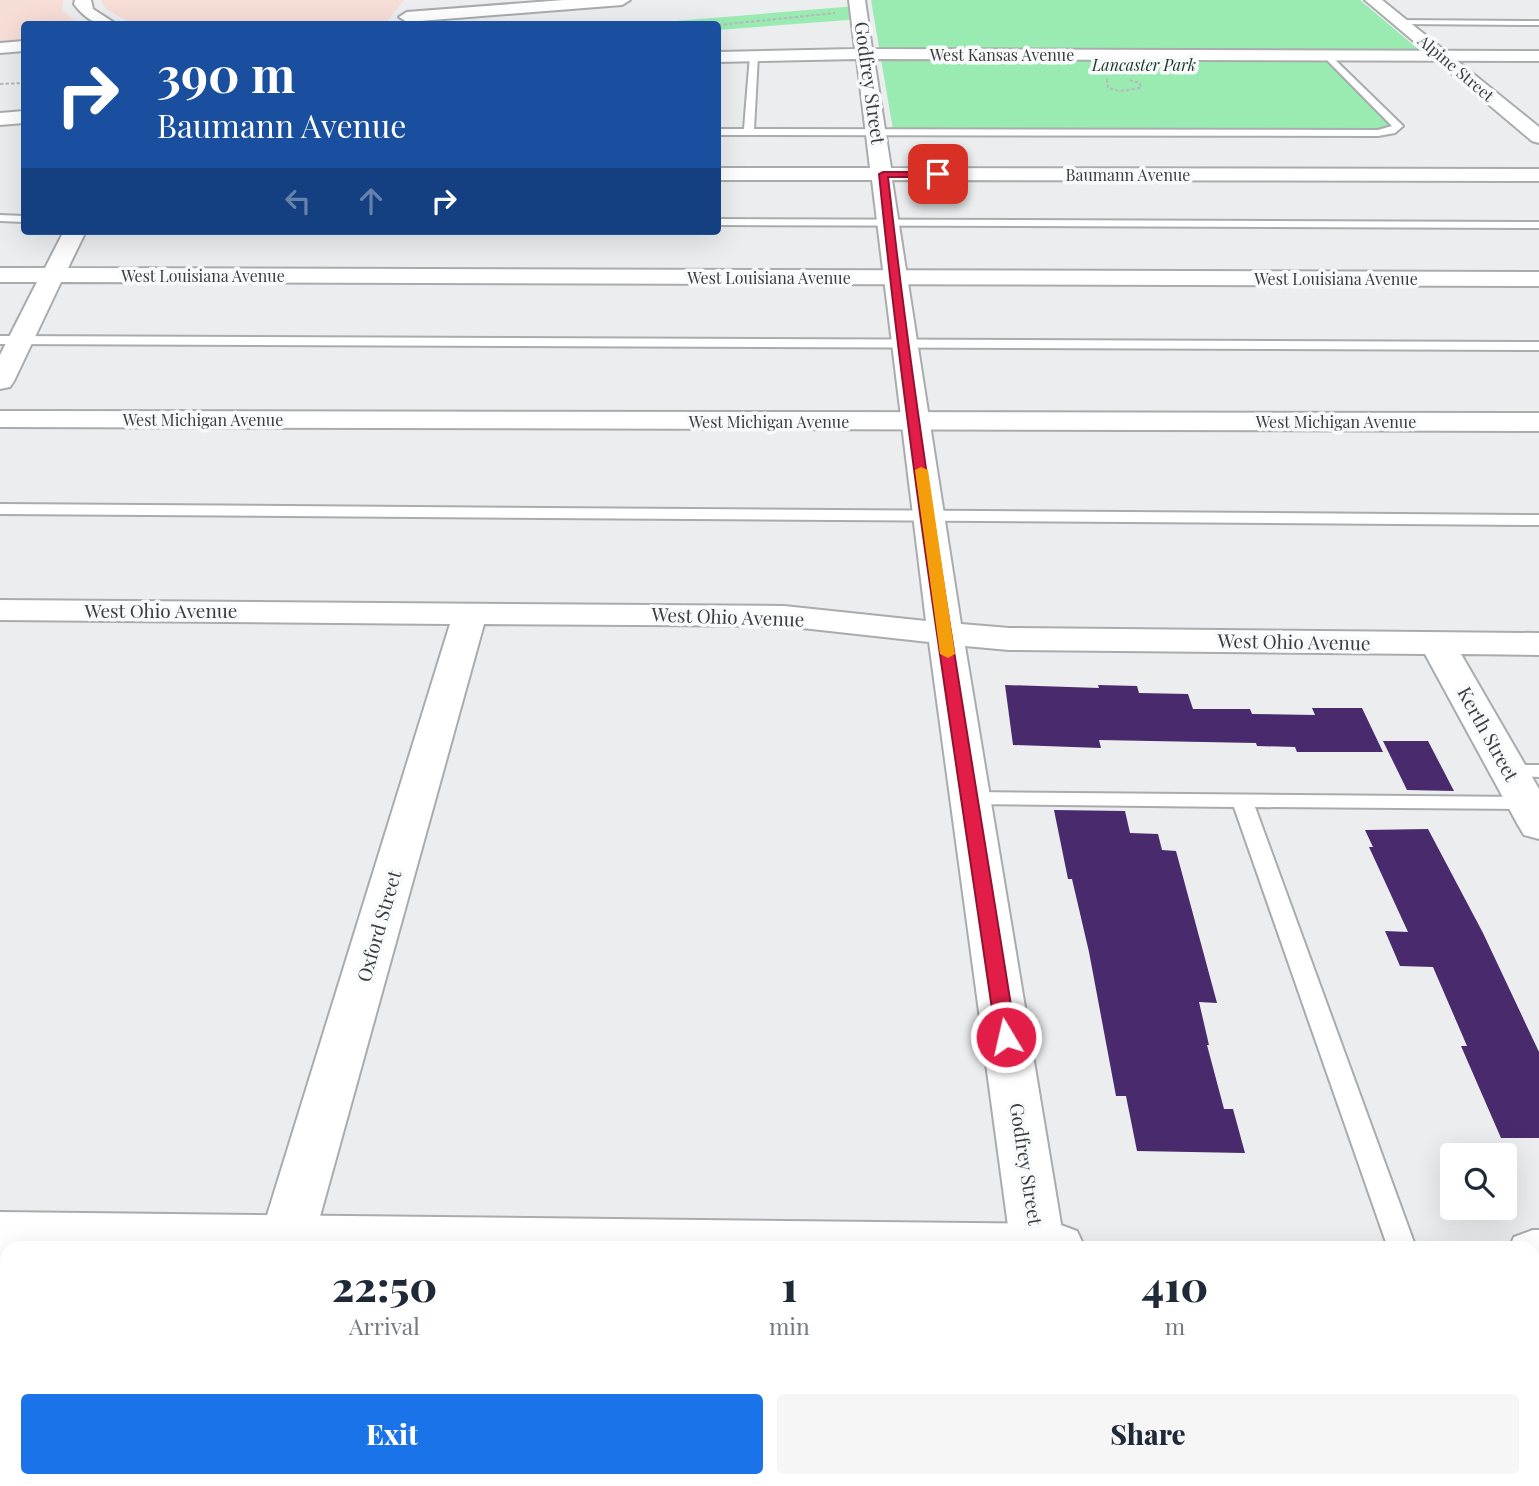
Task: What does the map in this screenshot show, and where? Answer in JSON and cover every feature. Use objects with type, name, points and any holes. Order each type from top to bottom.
[{"type":"street","points":[[83,0],[82,4],[88,12],[103,21]]},
{"type":"street","points":[[405,21],[419,0]]},
{"type":"street","points":[[405,21],[622,0]]},
{"type":"street","name":"Alpine Street","points":[[1374,0],[1538,135]]},
{"type":"street","name":"Godfrey Street","points":[[859,6],[944,633],[1037,1241]]},
{"type":"street","points":[[0,48],[21,46]]},
{"type":"street","name":"West Kansas Avenue","points":[[721,57],[866,54],[1539,56]]},
{"type":"street","points":[[1,120],[21,117]]},
{"type":"street","name":"Baumann Avenue","points":[[721,174],[1539,175]]},
{"type":"street","points":[[0,381],[10,340],[52,275],[73,235]]},
{"type":"street","name":"West Louisiana Avenue","points":[[0,275],[1539,279]]},
{"type":"street","name":"West Michigan Avenue","points":[[0,419],[1539,422]]},
{"type":"street","name":"West Ohio Avenue","points":[[0,610],[784,615],[1009,639],[1539,643]]},
{"type":"street","name":"Oxford Street","points":[[287,1238],[470,614]]},
{"type":"street","name":"Kerth Street","points":[[1437,643],[1528,792]]},
{"type":"street","points":[[0,1236],[512,1241]]},
{"type":"lane","points":[[1401,22],[1539,23]]},
{"type":"lane","points":[[749,132],[754,55]]},
{"type":"lane","points":[[721,132],[1378,133],[1392,131],[1398,126],[1328,55]]},
{"type":"lane","points":[[0,218],[21,219]]},
{"type":"lane","points":[[721,222],[1539,225]]},
{"type":"lane","points":[[10,340],[1539,346]]},
{"type":"lane","points":[[0,509],[1539,520]]},
{"type":"lane","points":[[970,799],[1241,800],[1528,792]]},
{"type":"lane","points":[[1241,800],[1399,1241]]},
{"type":"path","points":[[721,25],[859,6]]},
{"type":"path","points":[[0,84],[21,83]]},
{"type":"shaded area","points":[[0,0],[63,0],[62,11],[77,21],[21,21],[21,42],[0,44]]},
{"type":"shaded area","points":[[101,0],[404,0],[387,21],[127,21],[106,9]]},
{"type":"green space","name":"Lancaster Park","points":[[871,0],[1360,0],[1418,49],[1320,51],[1390,126],[1382,131],[893,130]]},
{"type":"green space","points":[[856,6],[861,19],[721,30],[721,21],[675,21]]},
{"type":"building","points":[[1005,685],[1099,688],[1098,685],[1137,686],[1139,693],[1188,694],[1193,709],[1250,709],[1252,714],[1315,715],[1312,708],[1362,708],[1383,752],[1297,752],[1295,747],[1257,746],[1256,743],[1099,740],[1101,748],[1013,745]]},
{"type":"building","points":[[1383,741],[1428,741],[1454,791],[1407,790]]},
{"type":"building","points":[[1054,810],[1125,811],[1130,833],[1158,834],[1162,850],[1176,851],[1217,1003],[1199,1002],[1207,1045],[1224,1109],[1233,1109],[1245,1153],[1137,1151],[1126,1096],[1116,1096],[1089,952],[1072,879],[1068,879]]},
{"type":"building","points":[[1428,829],[1483,933],[1539,1052],[1539,1138],[1501,1138],[1461,1046],[1467,1046],[1433,967],[1400,966],[1385,931],[1408,932],[1369,847],[1373,847],[1365,830]]},
{"type":"slow traffic","points":[[921,470],[948,654]]},
{"type":"route","points":[[938,174],[883,174],[894,278],[927,514],[1006,1037]]}]
